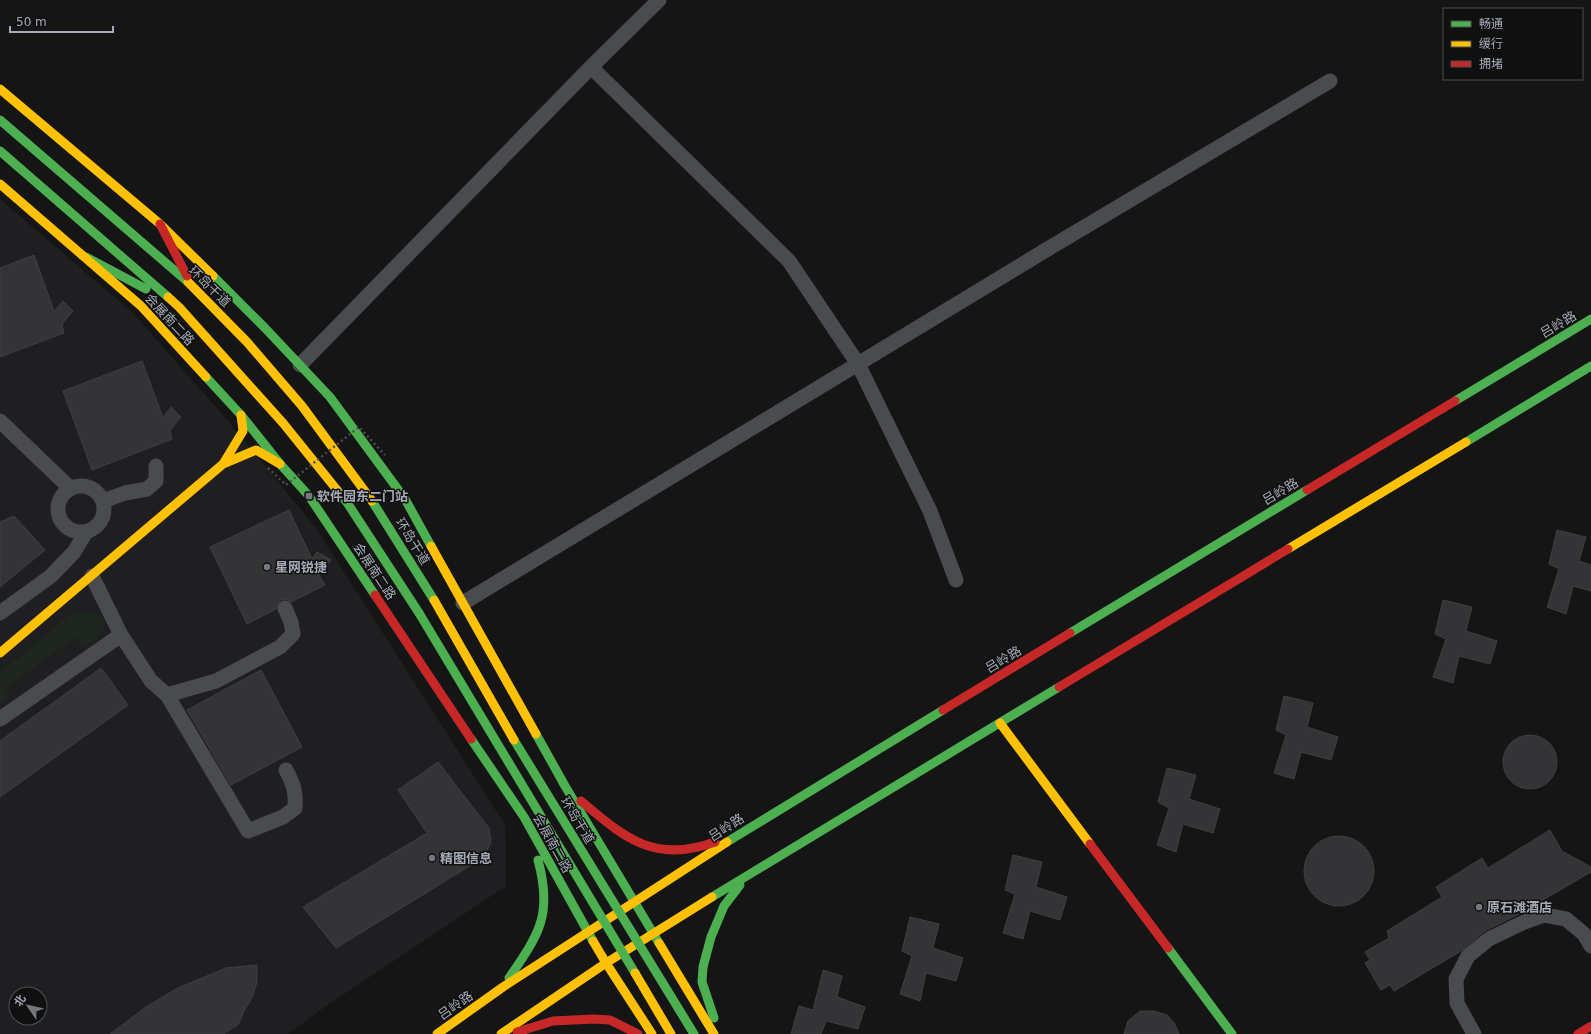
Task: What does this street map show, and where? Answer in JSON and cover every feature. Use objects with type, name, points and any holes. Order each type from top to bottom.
[{"type":"main road","points":[[0,89],[160,224],[265,328],[330,398],[405,499],[564,786],[714,1034]]},
{"type":"main road","name":"环岛干道","points":[[0,120],[192,286],[247,342],[302,406],[372,499],[434,600],[510,734],[694,1034]]},
{"type":"main road","points":[[0,150],[179,307],[283,423],[348,504],[419,613],[671,1034]]},
{"type":"main road","name":"会展南二路","points":[[0,184],[141,306],[241,416],[281,465],[309,496],[524,817],[587,931],[652,1034]]},
{"type":"main road","points":[[160,224],[192,286]]},
{"type":"main road","points":[[86,257],[179,307]]},
{"type":"main road","name":"吕岭路","points":[[437,1034],[503,987],[587,931],[754,824],[1591,319]]},
{"type":"main road","points":[[501,1034],[606,963],[746,876],[1591,366]]},
{"type":"main road","points":[[223,464],[243,431],[241,416]]},
{"type":"main road","points":[[0,652],[27,631],[223,464],[256,450],[281,465]]},
{"type":"main road","points":[[1000,723],[1232,1034]]},
{"type":"main road","points":[[564,786],[617,831],[642,844],[667,850],[686,850],[712,843],[754,824]]},
{"type":"main road","points":[[503,987],[530,947],[541,926],[544,913],[546,888],[524,817],[564,786]]},
{"type":"main road","points":[[719,1034],[702,982],[703,967],[711,937],[724,906],[746,876]]},
{"type":"main road","points":[[510,1034],[553,1021],[594,1019],[610,1020],[638,1034]]},
{"type":"main road","points":[[1578,1034],[1591,1026]]},
{"type":"street","points":[[300,365],[591,67],[659,0]]},
{"type":"street","points":[[591,67],[789,262],[858,364],[930,511],[956,580]]},
{"type":"street","points":[[463,603],[1046,250],[1330,81]]},
{"type":"street","points":[[0,421],[70,488]]},
{"type":"street","points":[[104,501],[125,493],[147,489],[156,481],[156,466]]},
{"type":"street","points":[[78,486],[92,488],[100,494],[104,501],[105,511],[103,519],[98,526],[86,532],[74,532],[64,525],[59,518],[58,503],[62,495],[70,488],[78,486]]},
{"type":"street","points":[[0,613],[50,576],[74,552],[86,532]]},
{"type":"street","points":[[92,576],[121,635],[151,681],[167,695],[248,831],[283,817],[295,808],[296,793],[286,770]]},
{"type":"street","points":[[167,695],[216,681],[280,647],[293,634],[291,622],[285,608]]},
{"type":"street","points":[[0,719],[121,635]]},
{"type":"street","points":[[1474,1034],[1457,1003],[1456,979],[1468,956],[1489,939],[1522,923],[1544,915],[1566,919],[1584,934],[1591,946]]},
{"type":"path","points":[[268,468],[286,485],[358,427],[385,455]]},
{"type":"shaded area","points":[[0,199],[132,312],[223,415],[316,528],[505,825],[506,886],[326,1006],[288,1034],[0,1034]]},
{"type":"shaded area","points":[[83,611],[102,614],[105,625],[101,634],[82,647],[76,637],[4,689],[9,697],[0,704],[0,672],[72,613]]},
{"type":"building","points":[[34,255],[54,311],[63,301],[73,311],[62,324],[64,333],[0,357],[0,268]]},
{"type":"building","points":[[142,361],[163,418],[171,407],[181,417],[170,430],[172,439],[92,470],[63,391]]},
{"type":"building","name":"星网锐捷","points":[[289,510],[312,559],[317,552],[331,560],[319,575],[325,585],[291,602],[286,599],[281,600],[276,609],[247,624],[210,547]]},
{"type":"building","points":[[14,516],[45,550],[0,587],[0,522]]},
{"type":"building","points":[[1557,530],[1586,537],[1579,561],[1591,565],[1591,591],[1573,586],[1566,614],[1547,607],[1559,569],[1549,564]]},
{"type":"building","points":[[1443,600],[1472,607],[1466,631],[1497,641],[1490,664],[1459,656],[1453,683],[1433,677],[1446,639],[1435,634]]},
{"type":"building","points":[[101,668],[128,705],[0,797],[0,741]]},
{"type":"building","points":[[261,670],[302,747],[231,785],[187,710]]},
{"type":"building","points":[[1284,696],[1313,703],[1307,727],[1338,737],[1331,760],[1301,752],[1294,779],[1274,773],[1286,735],[1276,730]]},
{"type":"building","points":[[1525,735],[1535,735],[1545,739],[1553,747],[1557,757],[1557,767],[1553,777],[1545,785],[1535,789],[1525,789],[1515,785],[1507,777],[1503,767],[1503,757],[1507,747],[1515,739]]},
{"type":"building","name":"精图信息","points":[[438,762],[489,828],[491,843],[486,852],[473,864],[336,948],[303,907],[427,833],[398,790]]},
{"type":"building","points":[[1167,768],[1196,775],[1189,799],[1220,809],[1213,833],[1183,824],[1176,852],[1157,845],[1169,808],[1158,802]]},
{"type":"building","name":"原石滩酒店","points":[[1550,830],[1562,851],[1591,867],[1591,872],[1517,915],[1485,931],[1461,951],[1394,991],[1390,985],[1381,990],[1365,963],[1370,960],[1365,952],[1389,938],[1387,931],[1442,897],[1436,887],[1482,858],[1488,868]]},
{"type":"building","points":[[1339,836],[1352,839],[1364,846],[1371,858],[1374,871],[1371,884],[1364,896],[1352,903],[1339,906],[1326,903],[1314,896],[1307,884],[1304,871],[1307,858],[1314,846],[1326,839]]},
{"type":"building","points":[[1013,855],[1042,862],[1036,887],[1067,897],[1060,920],[1030,911],[1023,939],[1003,933],[1015,894],[1005,890]]},
{"type":"building","points":[[910,917],[939,924],[933,948],[963,958],[956,981],[926,973],[920,1001],[900,994],[912,956],[902,951]]},
{"type":"building","points":[[257,965],[257,982],[252,998],[238,1025],[223,1034],[110,1034],[146,1007],[178,988],[226,968]]},
{"type":"building","points":[[823,970],[842,976],[837,997],[865,1007],[858,1029],[826,1021],[821,1034],[791,1034],[799,1006],[813,1010]]},
{"type":"building","points":[[1140,1011],[1154,1011],[1167,1015],[1175,1024],[1179,1034],[1124,1034],[1128,1021]]},
{"type":"traffic: fast","points":[[0,120],[188,282]]},
{"type":"traffic: fast","points":[[0,151],[168,297]]},
{"type":"traffic: fast","points":[[86,257],[146,289]]},
{"type":"traffic: fast","points":[[213,276],[265,328],[330,397],[405,499],[431,546]]},
{"type":"traffic: fast","points":[[1455,401],[1591,319]]},
{"type":"traffic: fast","points":[[1466,442],[1591,366]]},
{"type":"traffic: fast","points":[[206,377],[241,415],[281,465],[309,496],[375,595]]},
{"type":"traffic: fast","points":[[337,490],[348,504],[419,613]]},
{"type":"traffic: fast","points":[[1070,633],[1307,490]]},
{"type":"traffic: fast","points":[[372,501],[434,600]]},
{"type":"traffic: fast","points":[[419,613],[635,973]]},
{"type":"traffic: fast","points":[[712,897],[1059,687]]},
{"type":"traffic: fast","points":[[727,842],[943,710]]},
{"type":"traffic: fast","points":[[536,734],[565,786],[659,943]]},
{"type":"traffic: fast","points":[[471,739],[524,817],[593,941]]},
{"type":"traffic: fast","points":[[514,740],[694,1034]]},
{"type":"traffic: fast","points":[[509,978],[528,949],[540,923],[544,895],[538,860]]},
{"type":"traffic: fast","points":[[714,1018],[702,982],[703,967],[711,937],[724,906],[740,885]]},
{"type":"traffic: fast","points":[[1168,948],[1232,1034]]},
{"type":"traffic: slow","points":[[0,89],[160,224],[213,276]]},
{"type":"traffic: slow","points":[[0,184],[141,306],[206,377]]},
{"type":"traffic: slow","points":[[188,282],[247,342],[302,406],[372,501]]},
{"type":"traffic: slow","points":[[168,297],[179,307],[283,423],[337,490]]},
{"type":"traffic: slow","points":[[223,464],[243,431],[241,415]]},
{"type":"traffic: slow","points":[[1288,549],[1466,442]]},
{"type":"traffic: slow","points":[[0,653],[223,464],[256,450],[280,464]]},
{"type":"traffic: slow","points":[[431,546],[536,734]]},
{"type":"traffic: slow","points":[[434,600],[514,740]]},
{"type":"traffic: slow","points":[[1000,723],[1090,844]]},
{"type":"traffic: slow","points":[[437,1034],[503,987],[727,842]]},
{"type":"traffic: slow","points":[[501,1034],[606,963],[712,897]]},
{"type":"traffic: slow","points":[[593,941],[652,1034]]},
{"type":"traffic: slow","points":[[659,943],[714,1034]]},
{"type":"traffic: slow","points":[[635,973],[671,1034]]},
{"type":"traffic: jam","points":[[160,224],[187,276]]},
{"type":"traffic: jam","points":[[1307,490],[1455,401]]},
{"type":"traffic: jam","points":[[1059,687],[1288,549]]},
{"type":"traffic: jam","points":[[375,595],[471,739]]},
{"type":"traffic: jam","points":[[943,710],[1070,633]]},
{"type":"traffic: jam","points":[[581,801],[612,826],[642,844],[657,848],[675,850],[694,848],[715,842]]},
{"type":"traffic: jam","points":[[1090,844],[1168,948]]},
{"type":"traffic: jam","points":[[517,1032],[553,1021],[594,1019],[610,1020],[638,1034]]},
{"type":"traffic: jam","points":[[1578,1034],[1591,1026]]},
{"type":"place","name":"软件园东二门站","points":[[309,496]]},
{"type":"place","name":"星网锐捷","points":[[267,567]]},
{"type":"place","name":"精图信息","points":[[432,858]]},
{"type":"place","name":"原石滩酒店","points":[[1479,907]]}]
